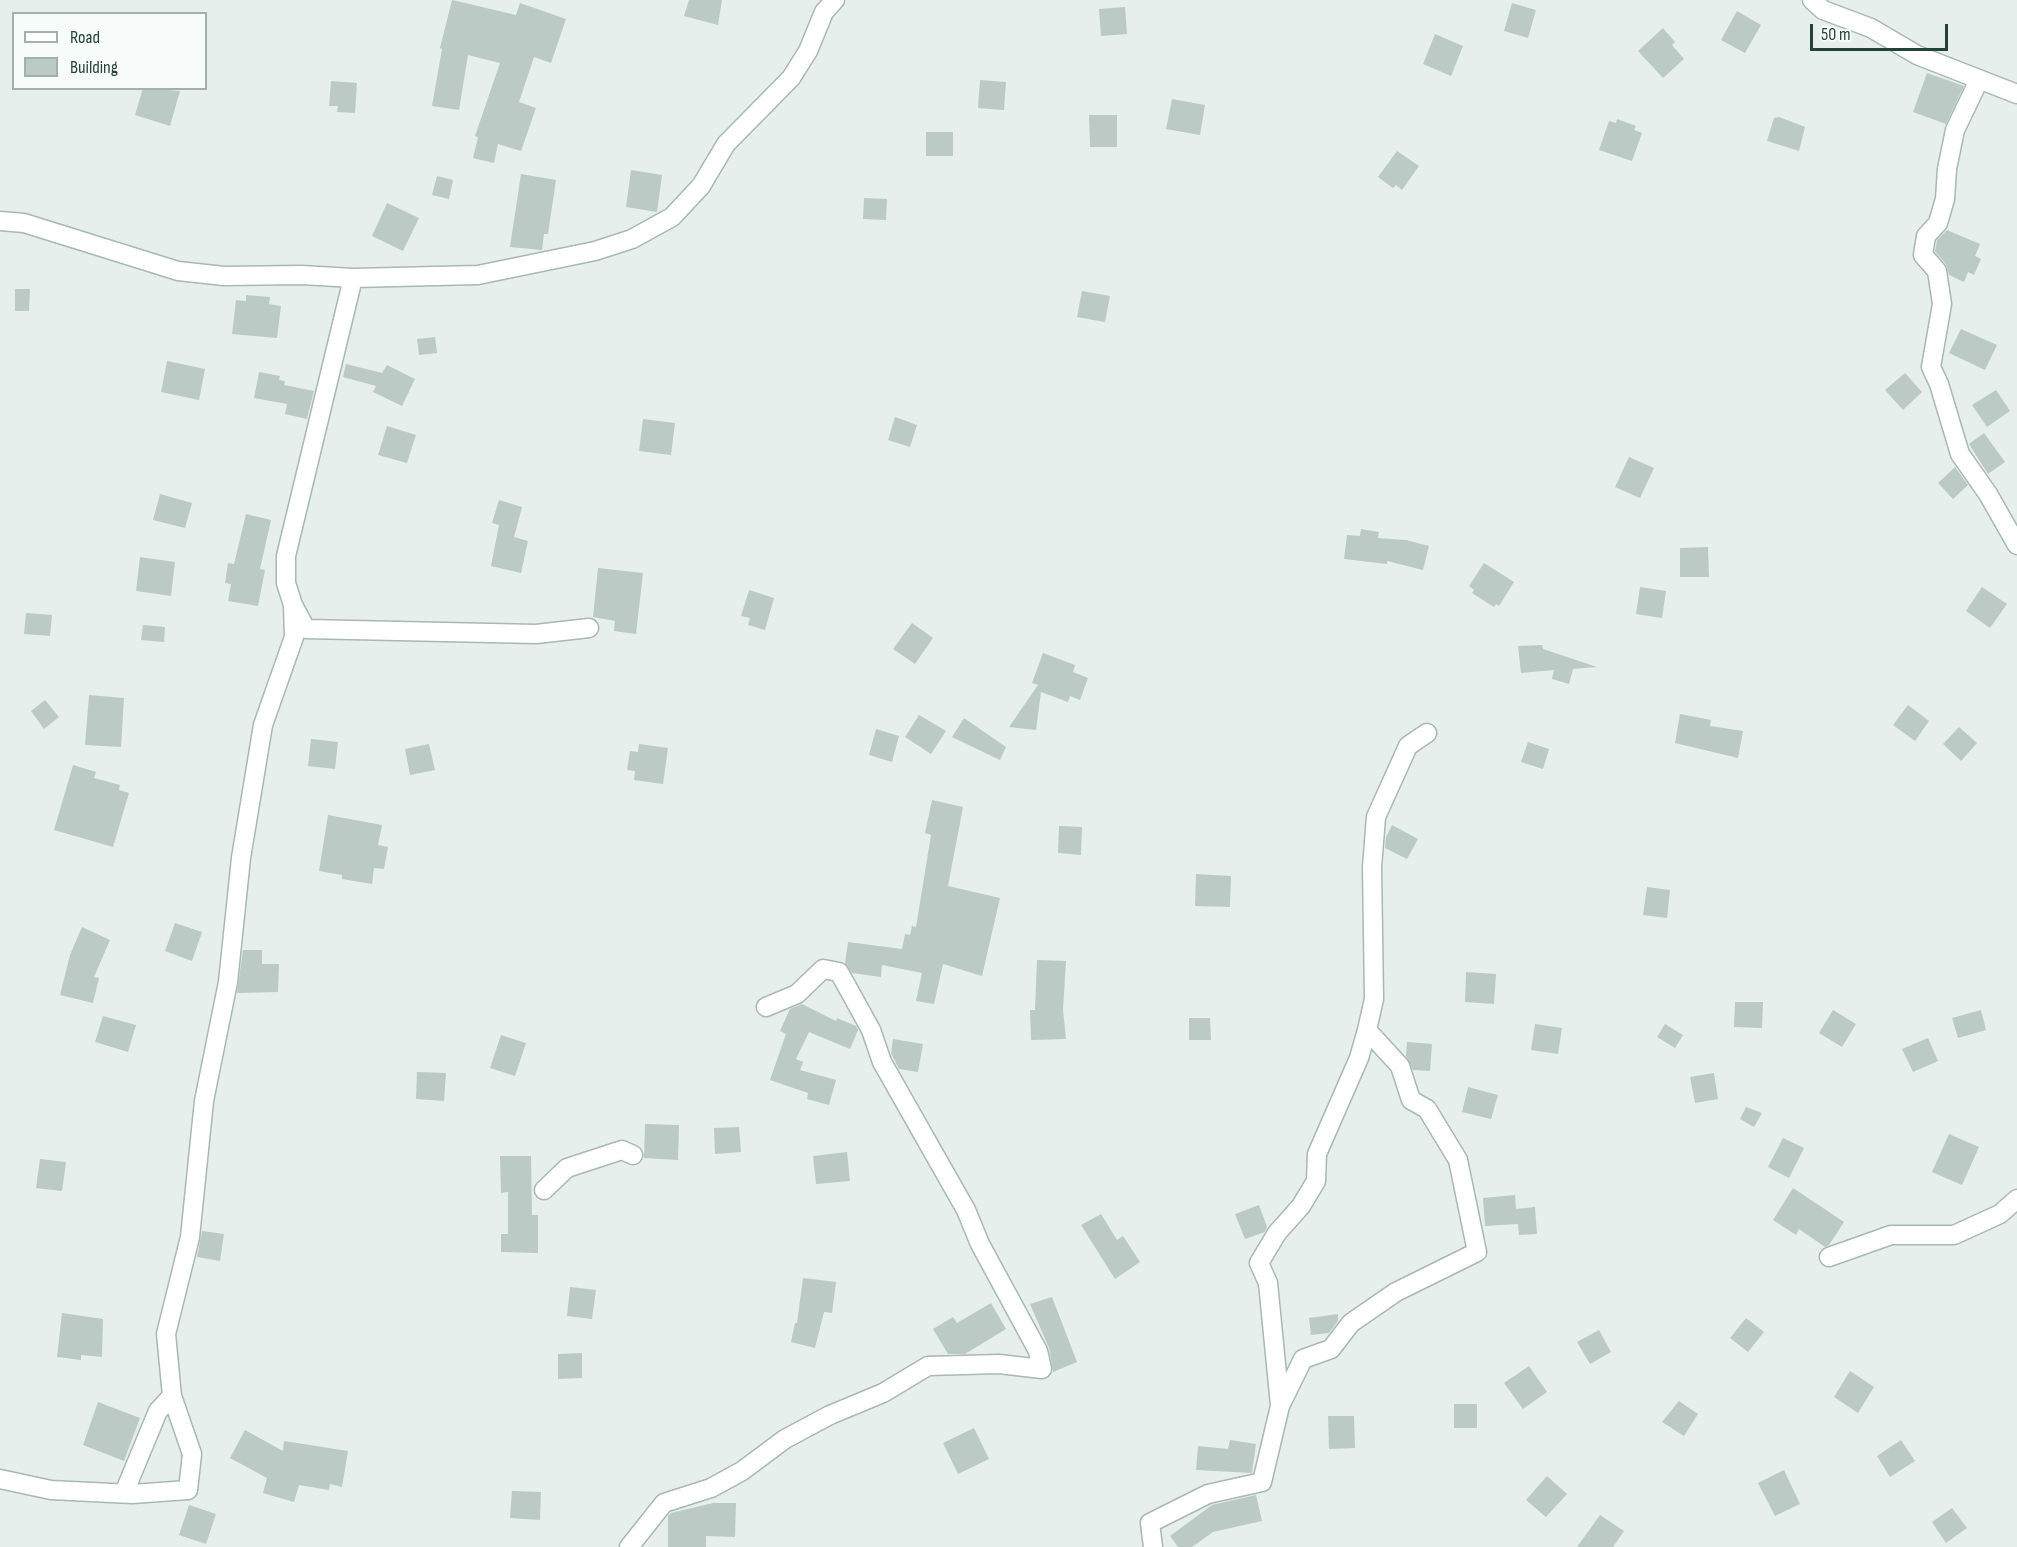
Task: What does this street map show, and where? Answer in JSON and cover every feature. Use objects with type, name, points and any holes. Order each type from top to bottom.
[{"type":"street","points":[[0,221],[24,223],[177,271],[224,276],[302,275],[353,278],[478,275],[595,251],[632,238],[672,218],[701,186],[726,144],[790,78],[808,51],[824,12],[836,0]]},
{"type":"street","points":[[1812,0],[1823,10],[1871,28],[1917,55],[2017,94]]},
{"type":"street","points":[[1979,80],[1955,130],[1947,169],[1945,199],[1938,223],[1926,236],[1923,255],[1937,271],[1942,304],[1931,367],[1939,384],[1960,454],[1988,494],[2017,545]]},
{"type":"street","points":[[353,278],[286,556],[286,583],[293,605],[306,629],[536,634],[589,628]]},
{"type":"street","points":[[0,1479],[51,1490],[124,1493],[188,1490],[192,1454],[172,1396],[166,1334],[190,1237],[204,1101],[228,982],[241,858],[261,736],[294,637],[293,605]]},
{"type":"street","points":[[1280,1406],[1268,1283],[1259,1263],[1276,1233],[1301,1206],[1316,1181],[1317,1154],[1359,1058],[1374,999],[1372,867],[1376,817],[1408,746],[1427,734]]},
{"type":"street","points":[[629,1547],[664,1503],[711,1488],[742,1471],[785,1439],[830,1415],[883,1393],[927,1365],[999,1364],[1042,1369],[1038,1351],[980,1244],[966,1210],[882,1062],[871,1030],[839,972],[823,969],[797,994],[766,1007]]},
{"type":"street","points":[[1153,1547],[1150,1523],[1209,1494],[1262,1482],[1280,1406],[1303,1359],[1331,1349],[1352,1323],[1396,1292],[1478,1252],[1458,1160],[1427,1110],[1412,1100],[1400,1066],[1367,1030]]},
{"type":"street","points":[[544,1190],[567,1168],[622,1150],[633,1155]]},
{"type":"street","points":[[1829,1257],[1891,1235],[1954,1235],[2000,1214],[2017,1199]]},
{"type":"street","points":[[124,1493],[158,1411],[172,1396]]},
{"type":"building","points":[[452,0],[516,15],[520,3],[566,19],[551,63],[534,57],[519,102],[536,108],[521,151],[498,144],[494,163],[473,158],[478,137],[475,136],[500,63],[468,55],[459,110],[432,106],[442,49],[440,48]]},
{"type":"building","points":[[689,0],[722,0],[718,25],[684,16]]},
{"type":"building","points":[[1512,3],[1536,10],[1528,38],[1504,31]]},
{"type":"building","points":[[1125,7],[1127,34],[1101,36],[1099,9]]},
{"type":"building","points":[[1737,11],[1761,25],[1745,53],[1721,40]]},
{"type":"building","points":[[1663,28],[1675,42],[1672,45],[1684,59],[1663,78],[1638,51]]},
{"type":"building","points":[[1435,34],[1463,46],[1451,76],[1423,64]]},
{"type":"building","points":[[1927,73],[1964,86],[1946,124],[1913,112]]},
{"type":"building","points":[[980,80],[1006,82],[1004,110],[978,108]]},
{"type":"building","points":[[331,81],[357,83],[355,113],[337,112],[338,106],[329,106]]},
{"type":"building","points":[[142,90],[180,91],[170,126],[135,115]]},
{"type":"building","points":[[1172,99],[1205,105],[1200,135],[1166,129]]},
{"type":"building","points":[[1089,115],[1117,115],[1117,147],[1090,147]]},
{"type":"building","points":[[1779,117],[1805,127],[1799,151],[1767,141],[1774,118]]},
{"type":"building","points":[[1617,119],[1636,126],[1634,130],[1642,133],[1632,161],[1599,150],[1609,121],[1616,123]]},
{"type":"building","points":[[926,132],[953,132],[953,156],[926,156]]},
{"type":"building","points":[[1397,151],[1419,166],[1402,190],[1396,185],[1393,188],[1378,177]]},
{"type":"building","points":[[631,170],[662,175],[657,212],[626,207]]},
{"type":"building","points":[[521,174],[556,180],[548,234],[544,234],[542,250],[510,247]]},
{"type":"building","points":[[437,176],[453,180],[449,199],[432,195]]},
{"type":"building","points":[[864,198],[887,199],[886,220],[863,219]]},
{"type":"building","points":[[387,203],[419,218],[403,251],[372,236]]},
{"type":"building","points":[[1947,230],[1980,244],[1975,256],[1981,259],[1974,275],[1968,272],[1964,282],[1949,275],[1946,264],[1935,252],[1937,240]]},
{"type":"building","points":[[15,289],[30,289],[29,311],[15,311]]},
{"type":"building","points":[[1082,291],[1110,296],[1105,322],[1077,317]]},
{"type":"building","points":[[246,295],[270,297],[269,304],[281,306],[277,338],[232,334],[236,300],[246,301]]},
{"type":"building","points":[[1961,329],[1997,345],[1985,370],[1949,353]]},
{"type":"building","points":[[435,337],[437,353],[419,355],[417,339]]},
{"type":"building","points":[[167,361],[205,369],[199,400],[161,392]]},
{"type":"building","points":[[346,364],[382,373],[387,365],[415,379],[402,406],[373,392],[376,386],[343,377]]},
{"type":"building","points":[[259,372],[280,376],[279,380],[285,381],[284,385],[314,391],[307,419],[285,414],[287,404],[254,398]]},
{"type":"building","points":[[1905,373],[1922,392],[1903,410],[1885,390]]},
{"type":"building","points":[[1996,390],[2010,411],[1987,427],[1972,405]]},
{"type":"building","points":[[895,417],[917,425],[910,447],[888,440]]},
{"type":"building","points":[[643,419],[675,423],[671,455],[639,451]]},
{"type":"building","points":[[387,426],[416,435],[407,463],[378,455]]},
{"type":"building","points":[[1984,433],[2005,462],[1988,474],[1969,444]]},
{"type":"building","points":[[1629,457],[1654,468],[1640,498],[1615,487]]},
{"type":"building","points":[[1955,467],[1968,485],[1953,499],[1938,483]]},
{"type":"building","points":[[160,494],[192,503],[185,528],[153,520]]},
{"type":"building","points":[[499,500],[522,507],[514,537],[528,541],[521,573],[491,566],[499,525],[492,523]]},
{"type":"building","points":[[246,514],[271,520],[260,569],[265,570],[258,606],[228,601],[231,584],[225,583],[228,563],[234,564]]},
{"type":"building","points":[[1361,529],[1379,532],[1378,538],[1406,540],[1429,546],[1423,570],[1387,561],[1387,564],[1344,559],[1347,535],[1360,536]]},
{"type":"building","points":[[1708,547],[1709,577],[1680,577],[1680,548]]},
{"type":"building","points":[[140,557],[175,562],[171,596],[136,591]]},
{"type":"building","points":[[1484,563],[1514,582],[1499,606],[1496,604],[1494,607],[1472,593],[1474,590],[1469,586]]},
{"type":"building","points":[[598,568],[643,573],[636,634],[614,631],[615,621],[593,617]]},
{"type":"building","points":[[1640,587],[1666,591],[1662,618],[1636,614]]},
{"type":"building","points":[[1982,587],[2007,604],[1990,628],[1966,611]]},
{"type":"building","points":[[749,590],[774,598],[765,630],[748,625],[750,618],[741,616]]},
{"type":"building","points":[[26,613],[52,615],[50,636],[24,634]]},
{"type":"building","points":[[912,623],[933,638],[915,664],[893,649]]},
{"type":"building","points":[[143,625],[165,627],[164,642],[141,640]]},
{"type":"building","points":[[1542,645],[1543,649],[1597,667],[1573,669],[1569,684],[1552,679],[1554,670],[1521,673],[1518,646]]},
{"type":"building","points":[[1043,653],[1075,665],[1073,672],[1088,678],[1080,700],[1070,696],[1068,702],[1041,692],[1036,730],[1009,727],[1038,685],[1032,683]]},
{"type":"building","points":[[89,695],[124,698],[121,747],[85,745]]},
{"type":"building","points":[[45,700],[59,717],[44,729],[31,711]]},
{"type":"building","points":[[1908,705],[1929,721],[1915,741],[1893,725]]},
{"type":"building","points":[[1680,714],[1711,720],[1710,726],[1743,731],[1738,758],[1675,743]]},
{"type":"building","points":[[919,715],[946,731],[931,754],[905,737]]},
{"type":"building","points":[[964,718],[1006,747],[1000,760],[952,737]]},
{"type":"building","points":[[1959,727],[1977,743],[1961,761],[1943,744]]},
{"type":"building","points":[[876,729],[899,736],[892,762],[869,755]]},
{"type":"building","points":[[311,739],[338,742],[335,769],[308,766]]},
{"type":"building","points":[[1528,742],[1549,749],[1543,769],[1521,762]]},
{"type":"building","points":[[429,744],[435,770],[410,775],[405,749]]},
{"type":"building","points":[[639,744],[668,748],[663,784],[634,780],[635,771],[627,770],[630,751],[638,752]]},
{"type":"building","points":[[73,765],[96,772],[94,778],[120,785],[119,790],[129,793],[113,847],[54,830]]},
{"type":"building","points":[[932,800],[963,807],[948,886],[1000,898],[982,976],[943,964],[934,1004],[916,1001],[922,973],[882,965],[881,977],[852,973],[845,963],[848,942],[902,949],[905,934],[910,935],[912,926],[916,927],[931,835],[925,833]]},
{"type":"building","points":[[328,815],[382,825],[378,845],[388,847],[384,869],[374,868],[372,884],[342,879],[342,875],[319,871]]},
{"type":"building","points":[[1392,825],[1418,839],[1407,859],[1385,848],[1386,837]]},
{"type":"building","points":[[1059,826],[1082,827],[1081,855],[1058,853]]},
{"type":"building","points":[[1196,874],[1231,876],[1230,907],[1195,906]]},
{"type":"building","points":[[1647,887],[1670,890],[1667,918],[1643,915]]},
{"type":"building","points":[[175,923],[202,932],[192,961],[165,951]]},
{"type":"building","points":[[82,927],[110,940],[94,977],[99,978],[93,1003],[60,995],[70,955]]},
{"type":"building","points":[[243,950],[262,950],[262,964],[279,964],[278,992],[237,993]]},
{"type":"building","points":[[1037,960],[1066,961],[1063,1010],[1066,1039],[1031,1040],[1030,1010],[1035,1010]]},
{"type":"building","points":[[1466,972],[1496,974],[1494,1004],[1465,1002]]},
{"type":"building","points":[[1735,1002],[1763,1002],[1762,1028],[1734,1027]]},
{"type":"building","points":[[802,1004],[836,1021],[837,1018],[856,1026],[858,1030],[850,1049],[809,1032],[796,1059],[803,1062],[800,1070],[836,1080],[829,1105],[807,1099],[808,1093],[770,1080],[786,1034],[780,1031],[790,1009]]},
{"type":"building","points":[[1833,1010],[1856,1024],[1842,1047],[1819,1033]]},
{"type":"building","points":[[1981,1010],[1986,1030],[1958,1038],[1952,1018]]},
{"type":"building","points":[[103,1016],[136,1025],[128,1052],[95,1042]]},
{"type":"building","points":[[1189,1018],[1210,1018],[1211,1040],[1189,1040]]},
{"type":"building","points":[[1535,1024],[1562,1028],[1558,1054],[1531,1050]]},
{"type":"building","points":[[1665,1024],[1683,1035],[1675,1048],[1657,1037]]},
{"type":"building","points":[[501,1035],[526,1043],[515,1076],[490,1068]]},
{"type":"building","points":[[1928,1038],[1938,1061],[1913,1072],[1902,1049]]},
{"type":"building","points":[[893,1039],[923,1044],[918,1072],[899,1069],[891,1053]]},
{"type":"building","points":[[1407,1042],[1432,1044],[1430,1071],[1413,1070],[1406,1056]]},
{"type":"building","points":[[417,1072],[446,1073],[444,1101],[416,1099]]},
{"type":"building","points":[[1714,1073],[1718,1099],[1695,1103],[1690,1077]]},
{"type":"building","points":[[1468,1087],[1498,1095],[1491,1119],[1462,1112]]},
{"type":"building","points":[[1746,1107],[1762,1113],[1754,1127],[1740,1119]]},
{"type":"building","points":[[645,1124],[679,1125],[678,1160],[644,1158]]},
{"type":"building","points":[[739,1127],[741,1152],[715,1154],[714,1128]]},
{"type":"building","points":[[1949,1134],[1979,1147],[1962,1185],[1932,1172]]},
{"type":"building","points":[[1783,1138],[1804,1148],[1789,1178],[1768,1167]]},
{"type":"building","points":[[847,1152],[850,1181],[816,1184],[813,1156]]},
{"type":"building","points":[[500,1156],[531,1156],[532,1215],[538,1215],[538,1253],[501,1252],[501,1234],[508,1234],[508,1192],[501,1193]]},
{"type":"building","points":[[40,1159],[66,1162],[62,1191],[36,1188]]},
{"type":"building","points":[[1793,1188],[1844,1222],[1829,1245],[1825,1247],[1799,1229],[1796,1235],[1773,1220]]},
{"type":"building","points":[[1515,1195],[1516,1209],[1535,1207],[1537,1234],[1519,1235],[1518,1224],[1485,1226],[1483,1198]]},
{"type":"building","points":[[1259,1205],[1267,1227],[1265,1232],[1245,1239],[1235,1214]]},
{"type":"building","points":[[1101,1214],[1117,1240],[1123,1236],[1140,1262],[1115,1279],[1081,1225]]},
{"type":"building","points":[[202,1231],[224,1234],[220,1261],[197,1257]]},
{"type":"building","points":[[803,1278],[836,1282],[832,1313],[824,1312],[815,1348],[791,1342],[795,1323],[797,1323]]},
{"type":"building","points":[[570,1287],[596,1290],[592,1319],[567,1316]]},
{"type":"building","points":[[1052,1297],[1077,1362],[1053,1372],[1049,1348],[1030,1304]]},
{"type":"building","points":[[991,1303],[1006,1329],[965,1354],[948,1354],[933,1329],[953,1317],[957,1323]]},
{"type":"building","points":[[62,1313],[103,1319],[102,1357],[81,1355],[81,1360],[57,1357]]},
{"type":"building","points":[[1338,1314],[1338,1321],[1329,1333],[1311,1335],[1309,1318]]},
{"type":"building","points":[[1746,1318],[1764,1332],[1748,1352],[1730,1338]]},
{"type":"building","points":[[1599,1330],[1611,1352],[1590,1364],[1577,1342]]},
{"type":"building","points":[[582,1353],[582,1378],[558,1379],[558,1354]]},
{"type":"building","points":[[1529,1366],[1547,1392],[1523,1409],[1504,1383]]},
{"type":"building","points":[[1850,1371],[1874,1387],[1858,1413],[1834,1397]]},
{"type":"building","points":[[1679,1401],[1698,1414],[1684,1436],[1662,1422]]},
{"type":"building","points":[[98,1402],[140,1418],[124,1461],[83,1445]]},
{"type":"building","points":[[1454,1404],[1477,1404],[1477,1428],[1454,1428]]},
{"type":"building","points":[[1328,1416],[1354,1416],[1355,1448],[1329,1449]]},
{"type":"building","points":[[974,1428],[989,1459],[958,1474],[943,1443]]},
{"type":"building","points":[[245,1430],[283,1451],[284,1441],[348,1451],[342,1487],[330,1484],[329,1490],[299,1485],[294,1502],[263,1493],[267,1478],[230,1458]]},
{"type":"building","points":[[1230,1440],[1256,1444],[1252,1473],[1196,1470],[1198,1446],[1228,1449]]},
{"type":"building","points":[[1901,1440],[1915,1461],[1890,1477],[1877,1456]]},
{"type":"building","points":[[1784,1470],[1800,1504],[1775,1516],[1758,1483]]},
{"type":"building","points":[[1547,1476],[1567,1494],[1546,1517],[1526,1500]]},
{"type":"building","points":[[512,1491],[541,1492],[540,1520],[510,1518]]},
{"type":"building","points":[[1256,1495],[1262,1521],[1213,1532],[1192,1547],[1178,1547],[1170,1536],[1212,1505]]},
{"type":"building","points":[[713,1503],[736,1503],[735,1537],[706,1536],[706,1547],[668,1547],[668,1516],[671,1513]]},
{"type":"building","points":[[189,1505],[216,1514],[206,1544],[179,1535]]},
{"type":"building","points":[[1952,1508],[1967,1528],[1946,1543],[1932,1522]]},
{"type":"building","points":[[1600,1515],[1624,1531],[1613,1547],[1577,1547]]}]
